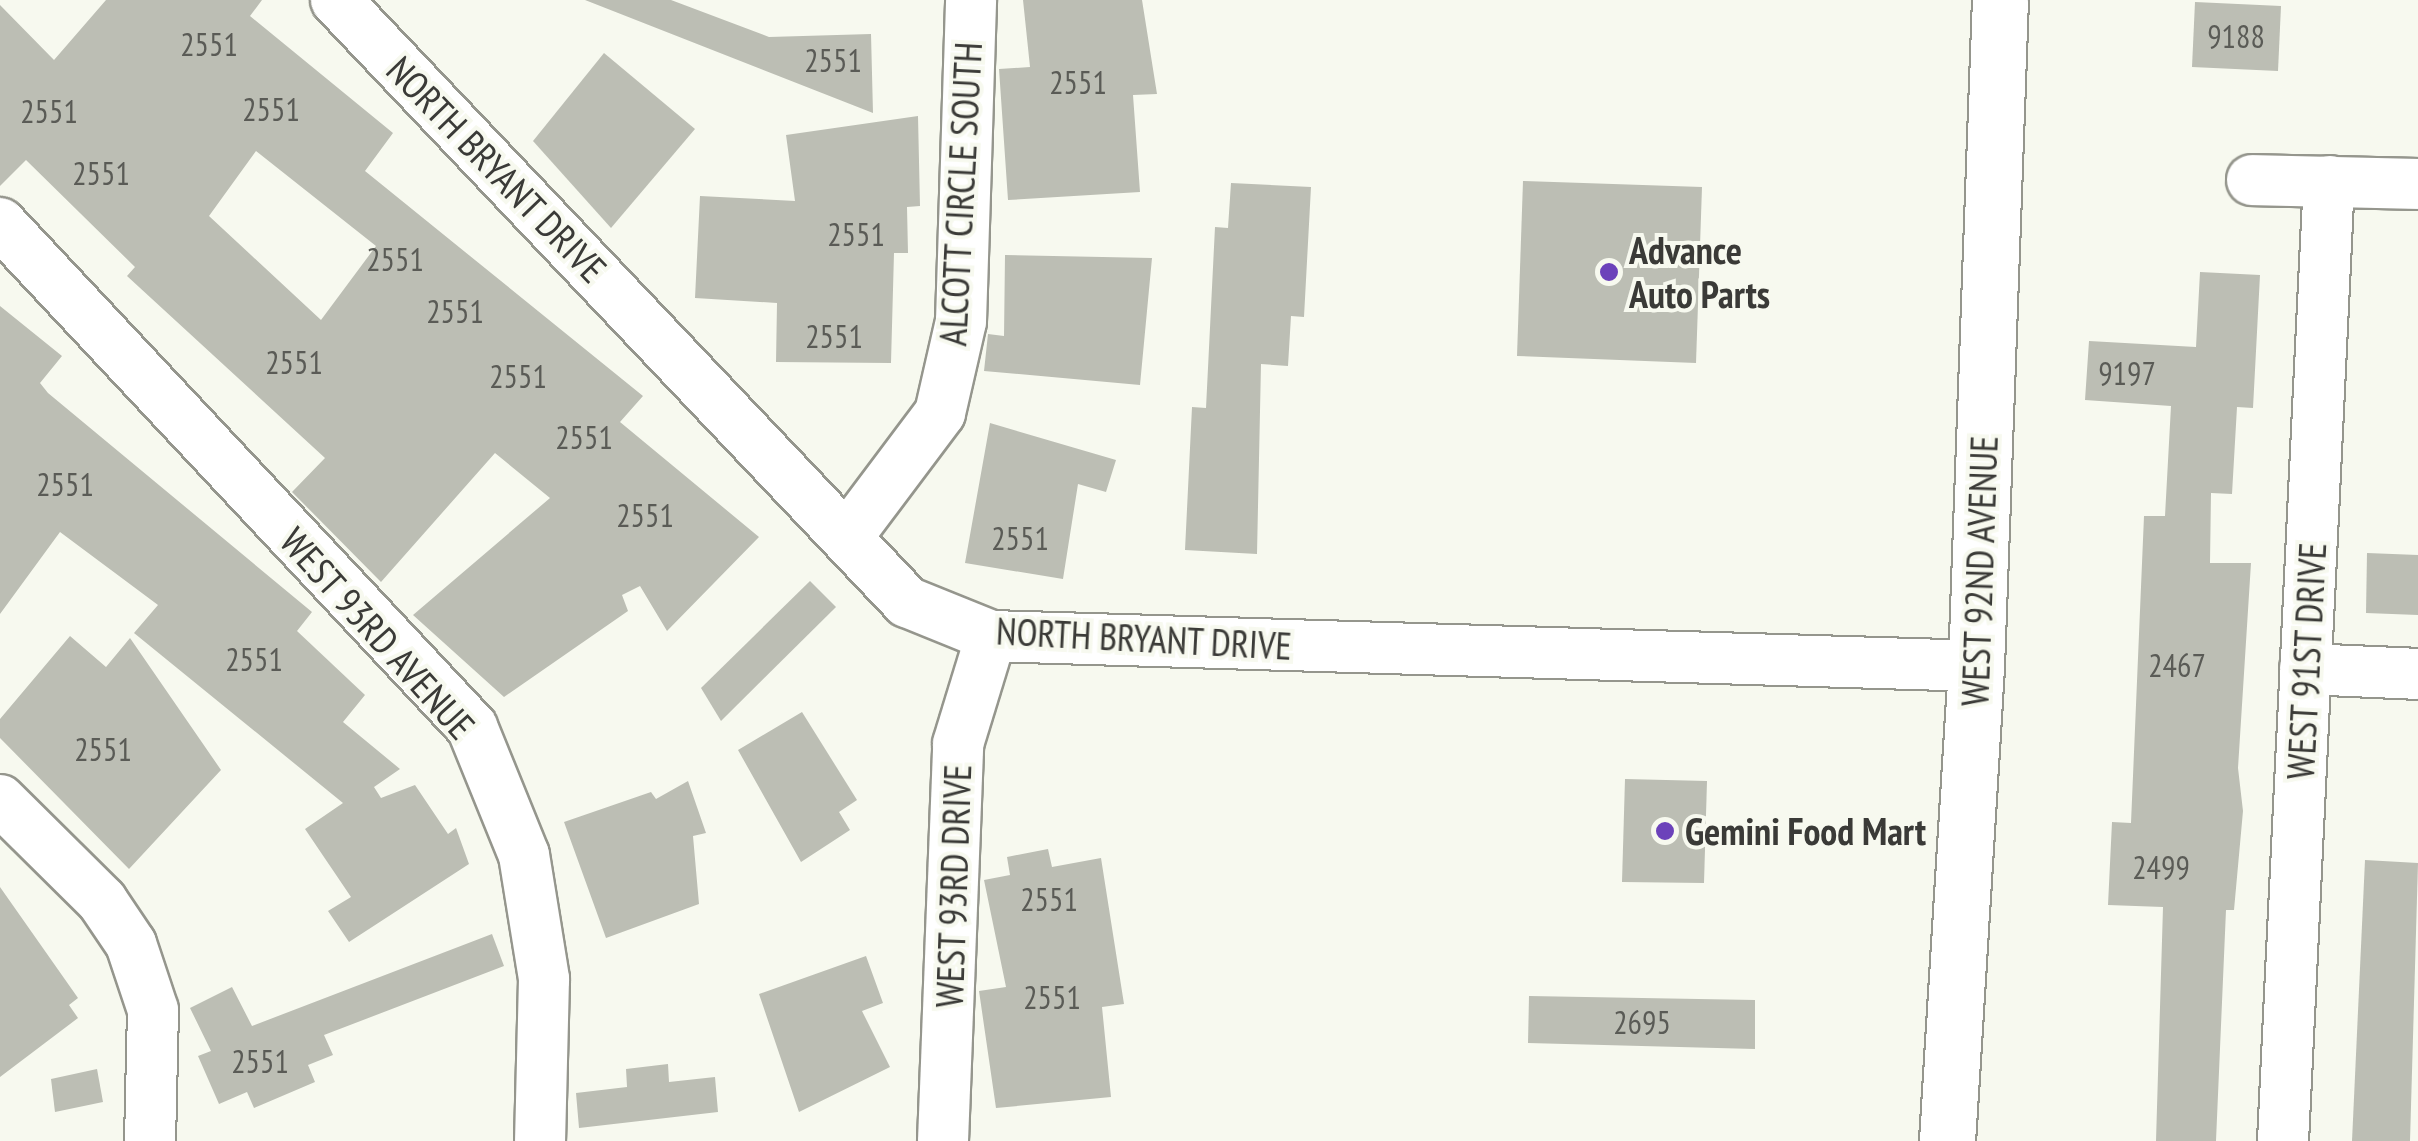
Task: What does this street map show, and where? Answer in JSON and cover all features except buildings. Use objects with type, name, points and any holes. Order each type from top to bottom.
[{"type":"main road","name":"WEST 92ND AVENUE","points":[[1947,1141],[1976,666],[2000,0]]},
{"type":"street","name":"NORTH BRYANT DRIVE","points":[[336,0],[908,602],[991,636],[1976,666]]},
{"type":"street","name":"ALCOTT CIRCLE SOUTH","points":[[847,537],[940,413],[960,321],[971,0]]},
{"type":"street","points":[[2252,180],[2418,184]]},
{"type":"street","name":"WEST 91ST DRIVE","points":[[2282,1141],[2329,181]]},
{"type":"street","name":"WEST 93RD AVENUE","points":[[0,222],[472,727],[524,856],[544,979],[540,1141]]},
{"type":"street","name":"WEST 93RD DRIVE","points":[[943,1141],[958,744],[991,636]]},
{"type":"street","points":[[2305,669],[2418,674]]},
{"type":"street","points":[[0,800],[102,901],[131,944],[153,1010],[150,1141]]},
{"type":"place","name":"Advance Auto Parts","points":[[1609,272]]},
{"type":"place","name":"Gemini Food Mart","points":[[1665,831]]}]
